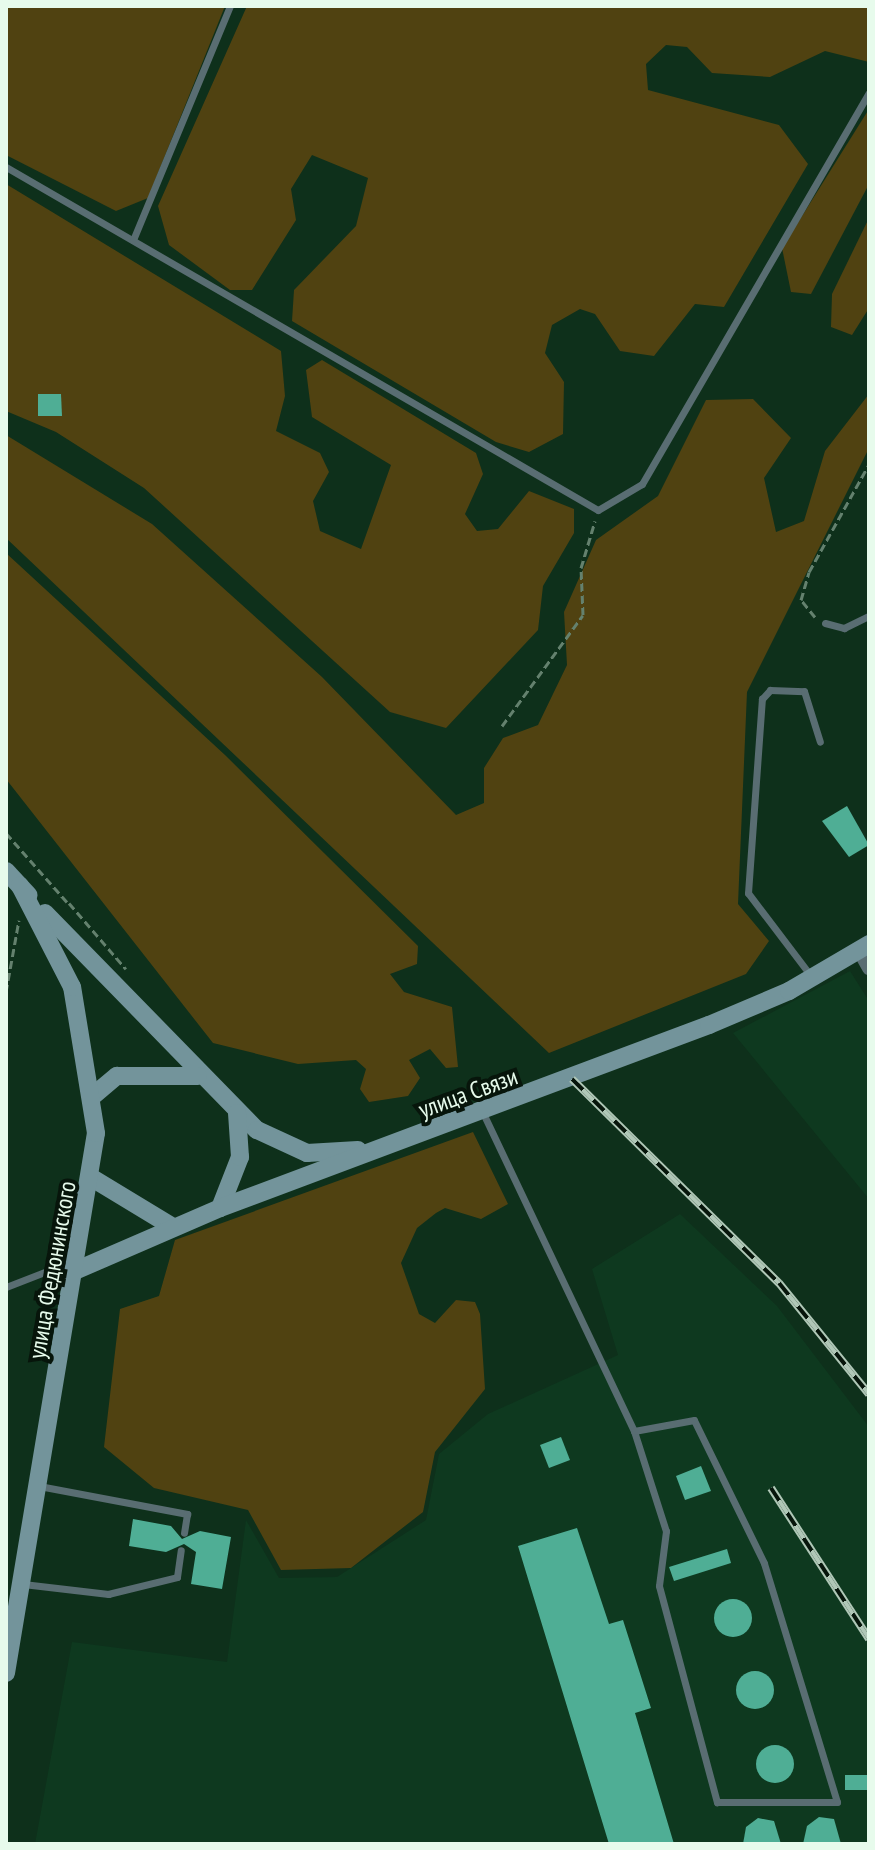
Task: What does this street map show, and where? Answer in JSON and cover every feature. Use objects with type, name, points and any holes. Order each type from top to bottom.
[{"type":"main road","name":"улица Федюнинского","points":[[6,871],[198,1076],[237,1113],[307,1153],[397,1145]]},
{"type":"main road","name":"улица Федюнинского","points":[[6,1673],[92,1178],[94,1095],[72,987],[20,886]]},
{"type":"main road","name":"улица Связи","points":[[77,1270],[220,1208],[483,1113],[813,978],[864,947]]},
{"type":"main road","points":[[94,1095],[117,1076],[198,1076]]},
{"type":"main road","points":[[220,1208],[240,1157],[237,1113]]},
{"type":"main road","points":[[92,1178],[173,1227]]},
{"type":"street","points":[[864,947],[869,968]]},
{"type":"lane","points":[[133,240],[230,6]]},
{"type":"lane","points":[[6,167],[598,510],[642,484],[869,93]]},
{"type":"lane","points":[[825,623],[844,628],[869,616]]},
{"type":"lane","points":[[813,978],[748,893],[762,699],[770,690],[804,691],[820,742]]},
{"type":"lane","points":[[483,1113],[634,1431],[666,1531],[659,1586],[717,1802],[837,1802],[764,1563],[694,1420],[634,1431]]},
{"type":"lane","points":[[6,1287],[55,1268],[77,1270]]},
{"type":"lane","points":[[38,1486],[187,1514],[184,1533]]},
{"type":"lane","points":[[21,1583],[108,1594],[177,1577],[181,1550]]},
{"type":"path","points":[[825,623],[801,600],[869,464]]},
{"type":"path","points":[[502,726],[583,615],[581,568],[598,510]]},
{"type":"path","points":[[6,833],[130,973]]},
{"type":"path","points":[[63,932],[69,903]]},
{"type":"path","points":[[6,992],[12,933],[31,905]]},
{"type":"shaded area","points":[[6,6],[225,6],[148,198],[116,211],[6,155]]},
{"type":"shaded area","points":[[247,6],[869,6],[869,62],[825,51],[770,77],[712,73],[687,47],[666,45],[646,64],[648,90],[779,125],[808,164],[724,307],[695,304],[654,356],[620,351],[595,314],[580,309],[552,325],[545,353],[564,382],[563,434],[529,452],[496,442],[292,321],[294,290],[356,226],[368,178],[312,155],[291,189],[296,220],[252,290],[230,290],[169,245],[158,206]]},
{"type":"shaded area","points":[[869,109],[869,184],[811,294],[791,292],[782,248]]},
{"type":"shaded area","points":[[6,184],[281,351],[285,396],[276,431],[320,453],[329,472],[313,501],[320,531],[361,549],[391,465],[312,417],[306,370],[322,360],[476,453],[483,474],[465,514],[477,531],[498,529],[529,491],[574,509],[574,533],[543,586],[538,630],[446,728],[390,712],[144,488],[56,432],[6,411]]},
{"type":"shaded area","points":[[869,218],[869,308],[852,335],[831,327],[832,294]]},
{"type":"shaded area","points":[[869,394],[869,448],[747,692],[738,904],[769,941],[746,974],[549,1053],[6,538],[6,435],[152,524],[322,677],[456,815],[484,803],[484,768],[503,738],[538,725],[567,665],[564,612],[596,540],[658,496],[706,400],[753,399],[791,438],[764,478],[776,532],[804,521],[825,451]]},
{"type":"shaded area","points":[[6,553],[225,755],[418,946],[417,964],[390,974],[404,992],[452,1007],[458,1067],[446,1068],[430,1049],[409,1060],[420,1078],[408,1096],[369,1102],[360,1089],[366,1069],[356,1060],[298,1064],[213,1043],[6,779]]},
{"type":"shaded area","points":[[850,971],[869,1001],[869,1199],[733,1033]]},
{"type":"shaded area","points":[[473,1132],[508,1204],[481,1219],[445,1208],[417,1228],[401,1263],[419,1314],[435,1323],[456,1300],[475,1302],[480,1314],[485,1389],[435,1452],[423,1512],[351,1568],[281,1570],[248,1510],[154,1488],[104,1447],[120,1309],[159,1296],[175,1240]]},
{"type":"shaded area","points":[[680,1214],[777,1306],[869,1427],[869,1844],[35,1844],[72,1642],[227,1662],[246,1520],[279,1578],[337,1577],[426,1520],[439,1454],[488,1414],[618,1355],[592,1269]]},
{"type":"building","points":[[38,394],[61,394],[62,416],[38,416]]},
{"type":"building","points":[[847,806],[869,845],[849,857],[822,821]]},
{"type":"building","points":[[561,1437],[570,1460],[549,1468],[540,1445]]},
{"type":"building","points":[[701,1466],[711,1491],[685,1500],[676,1476]]},
{"type":"building","points":[[133,1519],[171,1526],[182,1539],[200,1531],[231,1537],[222,1589],[191,1584],[196,1552],[184,1544],[166,1552],[129,1546]]},
{"type":"building","points":[[577,1528],[609,1624],[623,1620],[651,1708],[635,1713],[674,1844],[609,1844],[518,1546]]},
{"type":"building","points":[[727,1549],[731,1563],[674,1581],[669,1567]]},
{"type":"building","points":[[733,1599],[746,1605],[752,1618],[746,1631],[733,1637],[720,1631],[714,1618],[720,1605]]},
{"type":"building","points":[[755,1671],[768,1677],[774,1690],[768,1703],[755,1709],[742,1703],[736,1690],[742,1677]]},
{"type":"building","points":[[775,1745],[788,1751],[794,1764],[788,1777],[775,1783],[762,1777],[756,1764],[762,1751]]},
{"type":"building","points":[[845,1775],[869,1775],[869,1790],[845,1790]]},
{"type":"building","points":[[819,1817],[834,1819],[841,1844],[803,1844],[807,1826]]},
{"type":"building","points":[[758,1818],[774,1821],[781,1844],[743,1844],[746,1827]]},
{"type":"railway","points":[[572,1079],[779,1283],[869,1394]]},
{"type":"railway","points":[[771,1488],[869,1639]]}]
